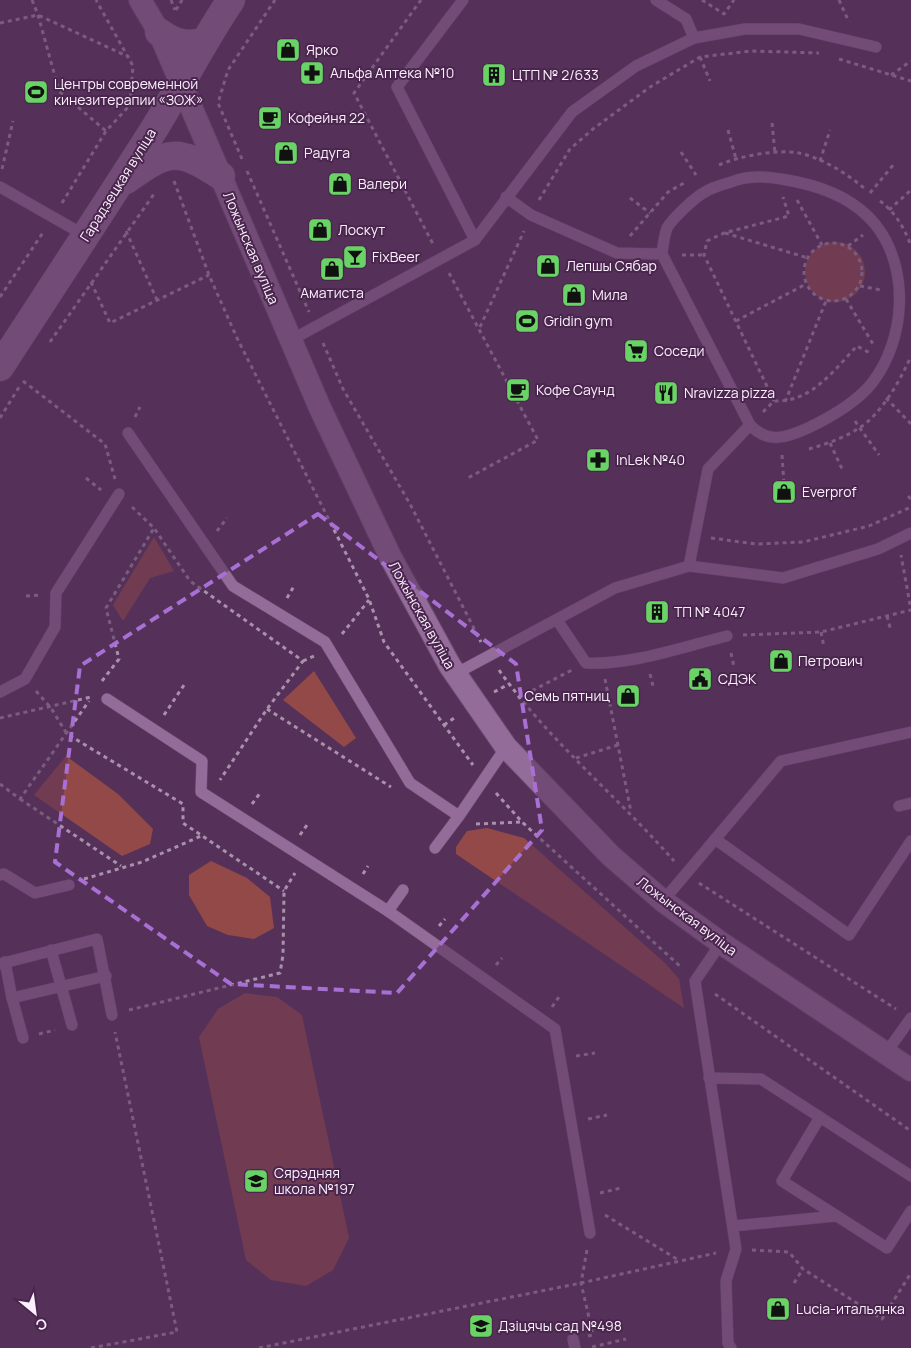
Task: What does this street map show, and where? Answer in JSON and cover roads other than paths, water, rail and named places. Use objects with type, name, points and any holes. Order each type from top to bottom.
[{"type":"street","name":"Ложынская вуліца","points":[[140,0],[159,32],[320,408],[390,556],[455,674],[506,747],[611,856],[663,901],[721,943],[911,1070]]},
{"type":"street","name":"Гарадзецкая вуліца","points":[[0,367],[86,236],[181,85],[203,42],[231,0]]},
{"type":"street","points":[[159,32],[170,40],[183,44],[203,42]]},
{"type":"street","points":[[117,186],[143,167],[162,158],[174,155],[182,155],[221,176]]},
{"type":"lane","points":[[463,0],[397,87],[475,240]]},
{"type":"lane","points":[[656,0],[686,19],[694,38]]},
{"type":"lane","points":[[291,340],[475,240],[572,112],[636,66],[694,38],[744,29],[799,29],[876,47]]},
{"type":"lane","points":[[775,177],[832,192],[858,208],[874,223],[889,245],[899,288],[900,312],[894,339],[884,364],[872,383],[846,407],[793,435],[778,437],[760,435],[750,425],[662,254],[668,227],[685,208],[704,192],[741,179],[775,177]]},
{"type":"lane","points":[[0,187],[86,236]]},
{"type":"lane","points":[[506,197],[531,215],[617,253],[662,254]]},
{"type":"lane","points":[[689,566],[697,534],[708,469],[750,425]]},
{"type":"lane","points":[[128,433],[233,586],[325,642],[410,783],[459,816]]},
{"type":"lane","points":[[0,692],[25,679],[55,627],[56,593],[119,494]]},
{"type":"lane","points":[[455,674],[615,588],[689,566],[783,578],[878,549],[911,533]]},
{"type":"lane","points":[[557,620],[586,663],[602,664],[646,657],[727,636]]},
{"type":"lane","points":[[107,699],[202,761],[201,792],[388,911],[555,1029],[590,1232]]},
{"type":"lane","points":[[663,901],[781,761],[911,732]]},
{"type":"lane","points":[[435,848],[506,747]]},
{"type":"lane","points":[[899,806],[911,803]]},
{"type":"lane","points":[[715,839],[849,935],[911,841]]},
{"type":"lane","points":[[0,875],[4,874],[35,894],[69,884]]},
{"type":"lane","points":[[388,911],[403,890]]},
{"type":"lane","points":[[22,1038],[2,963],[51,950],[97,939],[106,976],[112,1015]]},
{"type":"lane","points":[[721,943],[695,981],[736,1249],[726,1281],[732,1346]]},
{"type":"lane","points":[[51,950],[72,1025]]},
{"type":"lane","points":[[12,998],[106,976]]},
{"type":"lane","points":[[886,1053],[911,1019]]},
{"type":"lane","points":[[709,1078],[761,1079],[911,1176]]},
{"type":"lane","points":[[820,1117],[782,1182],[887,1248],[911,1211]]},
{"type":"lane","points":[[733,1226],[836,1216]]},
{"type":"place","name":"Ярко","points":[[288,50]]},
{"type":"place","name":"Альфа Аптека №10","points":[[312,73]]},
{"type":"place","name":"ЦТП № 2/633","points":[[494,75]]},
{"type":"place","name":"Центры современной кинезитерапии «ЗОЖ»","points":[[36,92]]},
{"type":"place","name":"Кофейня 22","points":[[270,118]]},
{"type":"place","name":"Радуга","points":[[286,153]]},
{"type":"place","name":"Валери","points":[[340,184]]},
{"type":"place","name":"Лоскут","points":[[320,230]]},
{"type":"place","name":"FixBeer","points":[[355,257]]},
{"type":"place","name":"Лепшы Сябар","points":[[548,266]]},
{"type":"place","name":"Аматиста","points":[[332,269]]},
{"type":"place","name":"Мила","points":[[574,295]]},
{"type":"place","name":"Gridin gym","points":[[527,321]]},
{"type":"place","name":"Соседи","points":[[636,351]]},
{"type":"place","name":"Кофе Саунд","points":[[518,390]]},
{"type":"place","name":"Nravizza pizza","points":[[666,393]]},
{"type":"place","name":"InLek №40","points":[[598,460]]},
{"type":"place","name":"Everprof","points":[[784,492]]},
{"type":"place","name":"ТП № 4047","points":[[657,612]]},
{"type":"place","name":"Петрович","points":[[781,661]]},
{"type":"place","name":"СДЭК","points":[[700,679]]},
{"type":"place","name":"Семь пятниц","points":[[628,696]]},
{"type":"place","name":"Сярэдняя школа №197","points":[[256,1181]]},
{"type":"place","name":"Lucia-итальянка","points":[[778,1309]]},
{"type":"place","name":"Дзіцячы сад №498","points":[[481,1326]]}]
